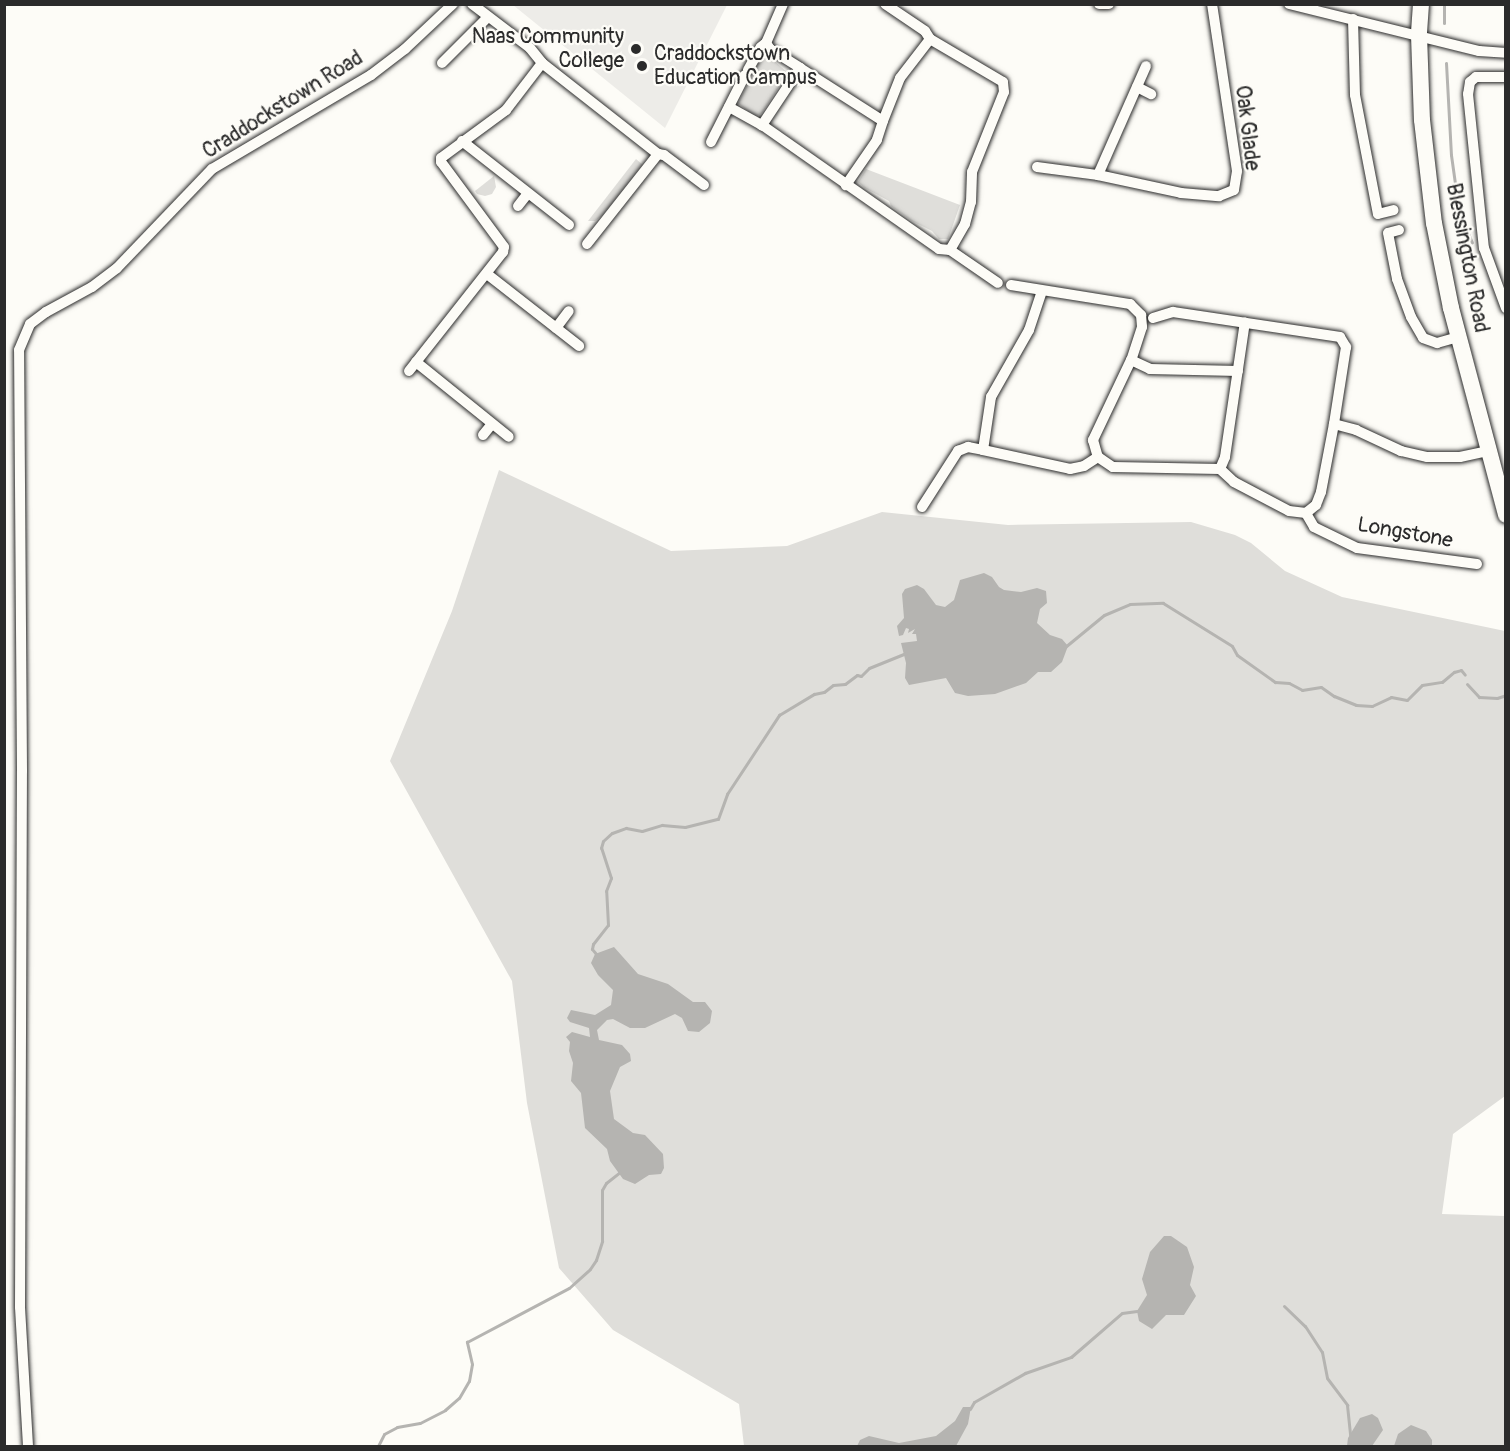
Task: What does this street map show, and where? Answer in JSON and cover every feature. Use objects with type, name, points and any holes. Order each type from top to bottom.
[{"type":"main road","name":"Blessington Road","points":[[1421,4],[1419,35],[1422,120],[1434,223],[1458,337],[1506,515]]},
{"type":"street","name":"Craddockstown Road","points":[[28,1446],[20,1307],[22,771],[19,350],[30,324],[46,312],[92,287],[117,268],[212,170],[371,75],[405,49],[453,4]]},
{"type":"street","points":[[472,4],[530,48],[542,63],[658,154],[664,155],[704,185]]},
{"type":"street","points":[[711,142],[761,47],[766,43],[783,4]]},
{"type":"street","points":[[885,4],[925,32],[930,39],[998,78],[1004,87],[972,172],[971,202],[965,224],[950,250]]},
{"type":"street","points":[[1098,4],[1109,4]]},
{"type":"street","name":"Oak Glade","points":[[1037,167],[1098,175],[1181,193],[1219,196],[1234,190],[1237,171],[1212,4]]},
{"type":"street","points":[[1289,4],[1479,51],[1506,53]]},
{"type":"street","points":[[442,63],[488,16]]},
{"type":"street","points":[[1353,19],[1355,95],[1378,214],[1394,210]]},
{"type":"street","points":[[846,185],[877,140],[900,78],[930,39]]},
{"type":"street","points":[[766,43],[770,49],[883,121]]},
{"type":"street","points":[[509,438],[412,367],[487,274],[503,252],[504,247],[441,162],[444,155],[506,110],[542,63]]},
{"type":"street","points":[[1098,175],[1146,66]]},
{"type":"street","points":[[762,125],[800,68]]},
{"type":"street","points":[[1506,77],[1476,77],[1470,82],[1468,94],[1484,249],[1502,304],[1506,308]]},
{"type":"street","points":[[1137,87],[1152,94]]},
{"type":"street","points":[[729,107],[762,125],[939,249],[950,250],[999,283]]},
{"type":"street","points":[[462,141],[569,225]]},
{"type":"street","points":[[587,244],[658,154]]},
{"type":"street","points":[[518,206],[528,193]]},
{"type":"street","points":[[1399,230],[1388,233],[1396,279],[1411,317],[1423,338],[1437,343],[1458,337]]},
{"type":"street","points":[[487,274],[579,346]]},
{"type":"street","points":[[1011,285],[1130,304],[1143,321],[1131,360],[1093,440],[1098,457],[1113,467],[1220,469],[1234,482],[1289,511],[1306,513],[1316,505],[1321,492],[1344,369],[1344,341],[1340,337],[1173,312],[1153,318]]},
{"type":"street","points":[[982,450],[991,397],[1029,330],[1042,291]]},
{"type":"street","points":[[556,328],[568,311]]},
{"type":"street","points":[[1220,469],[1225,456],[1245,322]]},
{"type":"street","points":[[1131,360],[1150,369],[1238,371]]},
{"type":"street","points":[[483,435],[492,424]]},
{"type":"street","points":[[1334,424],[1356,430],[1401,451],[1427,457],[1460,457],[1488,451]]},
{"type":"street","points":[[922,507],[958,451],[968,447],[1070,469],[1084,466],[1098,457]]},
{"type":"street","name":"Longstone","points":[[1306,513],[1314,527],[1357,548],[1477,564]]},
{"type":"shaded area","name":"Craddockstown Education Campus","points":[[513,5],[727,5],[665,128]]},
{"type":"shaded area","points":[[764,52],[788,73],[762,113],[755,117],[738,103]]},
{"type":"shaded area","points":[[636,159],[643,165],[602,216],[595,221],[588,221]]},
{"type":"shaded area","points":[[866,169],[960,205],[948,239],[939,239],[932,231],[912,221],[891,206],[889,201],[865,188],[858,182]]},
{"type":"shaded area","points":[[494,176],[496,187],[492,194],[485,196],[477,194],[475,191]]},
{"type":"shaded area","points":[[499,470],[671,551],[787,546],[882,512],[1008,525],[1191,522],[1235,535],[1251,543],[1285,571],[1342,597],[1505,631],[1505,1096],[1453,1134],[1442,1214],[1505,1216],[1505,1446],[744,1446],[739,1404],[613,1330],[559,1268],[527,1103],[512,981],[390,761],[452,611]]},
{"type":"shaded area","points":[[984,573],[992,577],[1004,590],[1021,592],[1037,588],[1046,591],[1047,603],[1040,609],[1037,623],[1050,635],[1062,639],[1068,646],[1062,662],[1051,672],[1038,672],[1026,683],[995,694],[968,696],[955,693],[946,678],[909,685],[905,678],[906,663],[901,643],[917,641],[916,634],[912,634],[915,629],[908,633],[909,629],[906,628],[903,635],[899,636],[897,626],[904,618],[902,594],[905,589],[917,585],[924,589],[936,605],[945,607],[954,600],[960,580]]},
{"type":"shaded area","points":[[614,947],[638,974],[668,984],[693,1002],[705,1002],[712,1011],[710,1023],[699,1032],[688,1031],[682,1018],[675,1014],[645,1028],[630,1028],[613,1019],[607,1020],[597,1030],[599,1040],[622,1045],[630,1054],[631,1061],[620,1067],[610,1091],[614,1119],[633,1133],[645,1135],[663,1154],[664,1168],[661,1174],[649,1175],[635,1184],[623,1179],[610,1161],[607,1149],[585,1128],[581,1093],[571,1081],[573,1063],[569,1051],[570,1042],[566,1037],[572,1032],[590,1037],[589,1028],[570,1022],[567,1018],[571,1010],[595,1015],[611,1005],[613,990],[598,975],[591,963],[595,954]]},
{"type":"shaded area","points":[[1164,1236],[1171,1236],[1187,1247],[1194,1267],[1190,1285],[1196,1296],[1184,1315],[1166,1315],[1152,1329],[1139,1321],[1137,1311],[1147,1295],[1142,1279],[1150,1252]]},
{"type":"shaded area","points":[[963,1407],[971,1407],[968,1424],[956,1446],[857,1446],[860,1440],[869,1436],[899,1443],[936,1436],[955,1421]]},
{"type":"shaded area","points":[[1372,1414],[1378,1418],[1383,1430],[1372,1446],[1347,1446],[1348,1438],[1360,1418]]},
{"type":"shaded area","points":[[1411,1425],[1426,1431],[1432,1440],[1432,1446],[1394,1446],[1398,1434]]},
{"type":"waterway","points":[[1444,4],[1444,23]]},
{"type":"waterway","points":[[1446,63],[1451,155],[1459,212],[1472,242]]},
{"type":"waterway","points":[[1065,647],[1104,615],[1130,604],[1163,603],[1232,646],[1237,655],[1275,682],[1289,683],[1302,690],[1321,687],[1334,696],[1356,705],[1372,706],[1391,697],[1407,700],[1422,685],[1442,682],[1454,672],[1461,670],[1465,675]]},
{"type":"waterway","points":[[597,955],[592,949],[593,944],[608,925],[606,891],[611,878],[601,848],[603,841],[612,833],[626,828],[642,831],[662,825],[685,827],[718,819],[727,794],[779,715],[814,694],[824,692],[833,685],[845,684],[857,675],[861,676],[869,668],[906,653]]},
{"type":"waterway","points":[[1467,684],[1479,697],[1497,698],[1506,695]]},
{"type":"waterway","points":[[378,1446],[384,1434],[397,1427],[420,1423],[445,1410],[459,1398],[469,1381],[472,1364],[467,1342],[569,1288],[590,1269],[596,1260],[602,1241],[602,1190],[606,1183],[620,1172]]},
{"type":"waterway","points":[[1284,1306],[1305,1326],[1322,1352],[1327,1378],[1347,1405],[1350,1435]]},
{"type":"waterway","points":[[970,1409],[974,1402],[1025,1373],[1071,1357],[1122,1313],[1137,1311]]},
{"type":"place","name":"Naas Community College","points":[[636,49]]},
{"type":"place","name":"Craddockstown Education Campus","points":[[642,66]]}]
